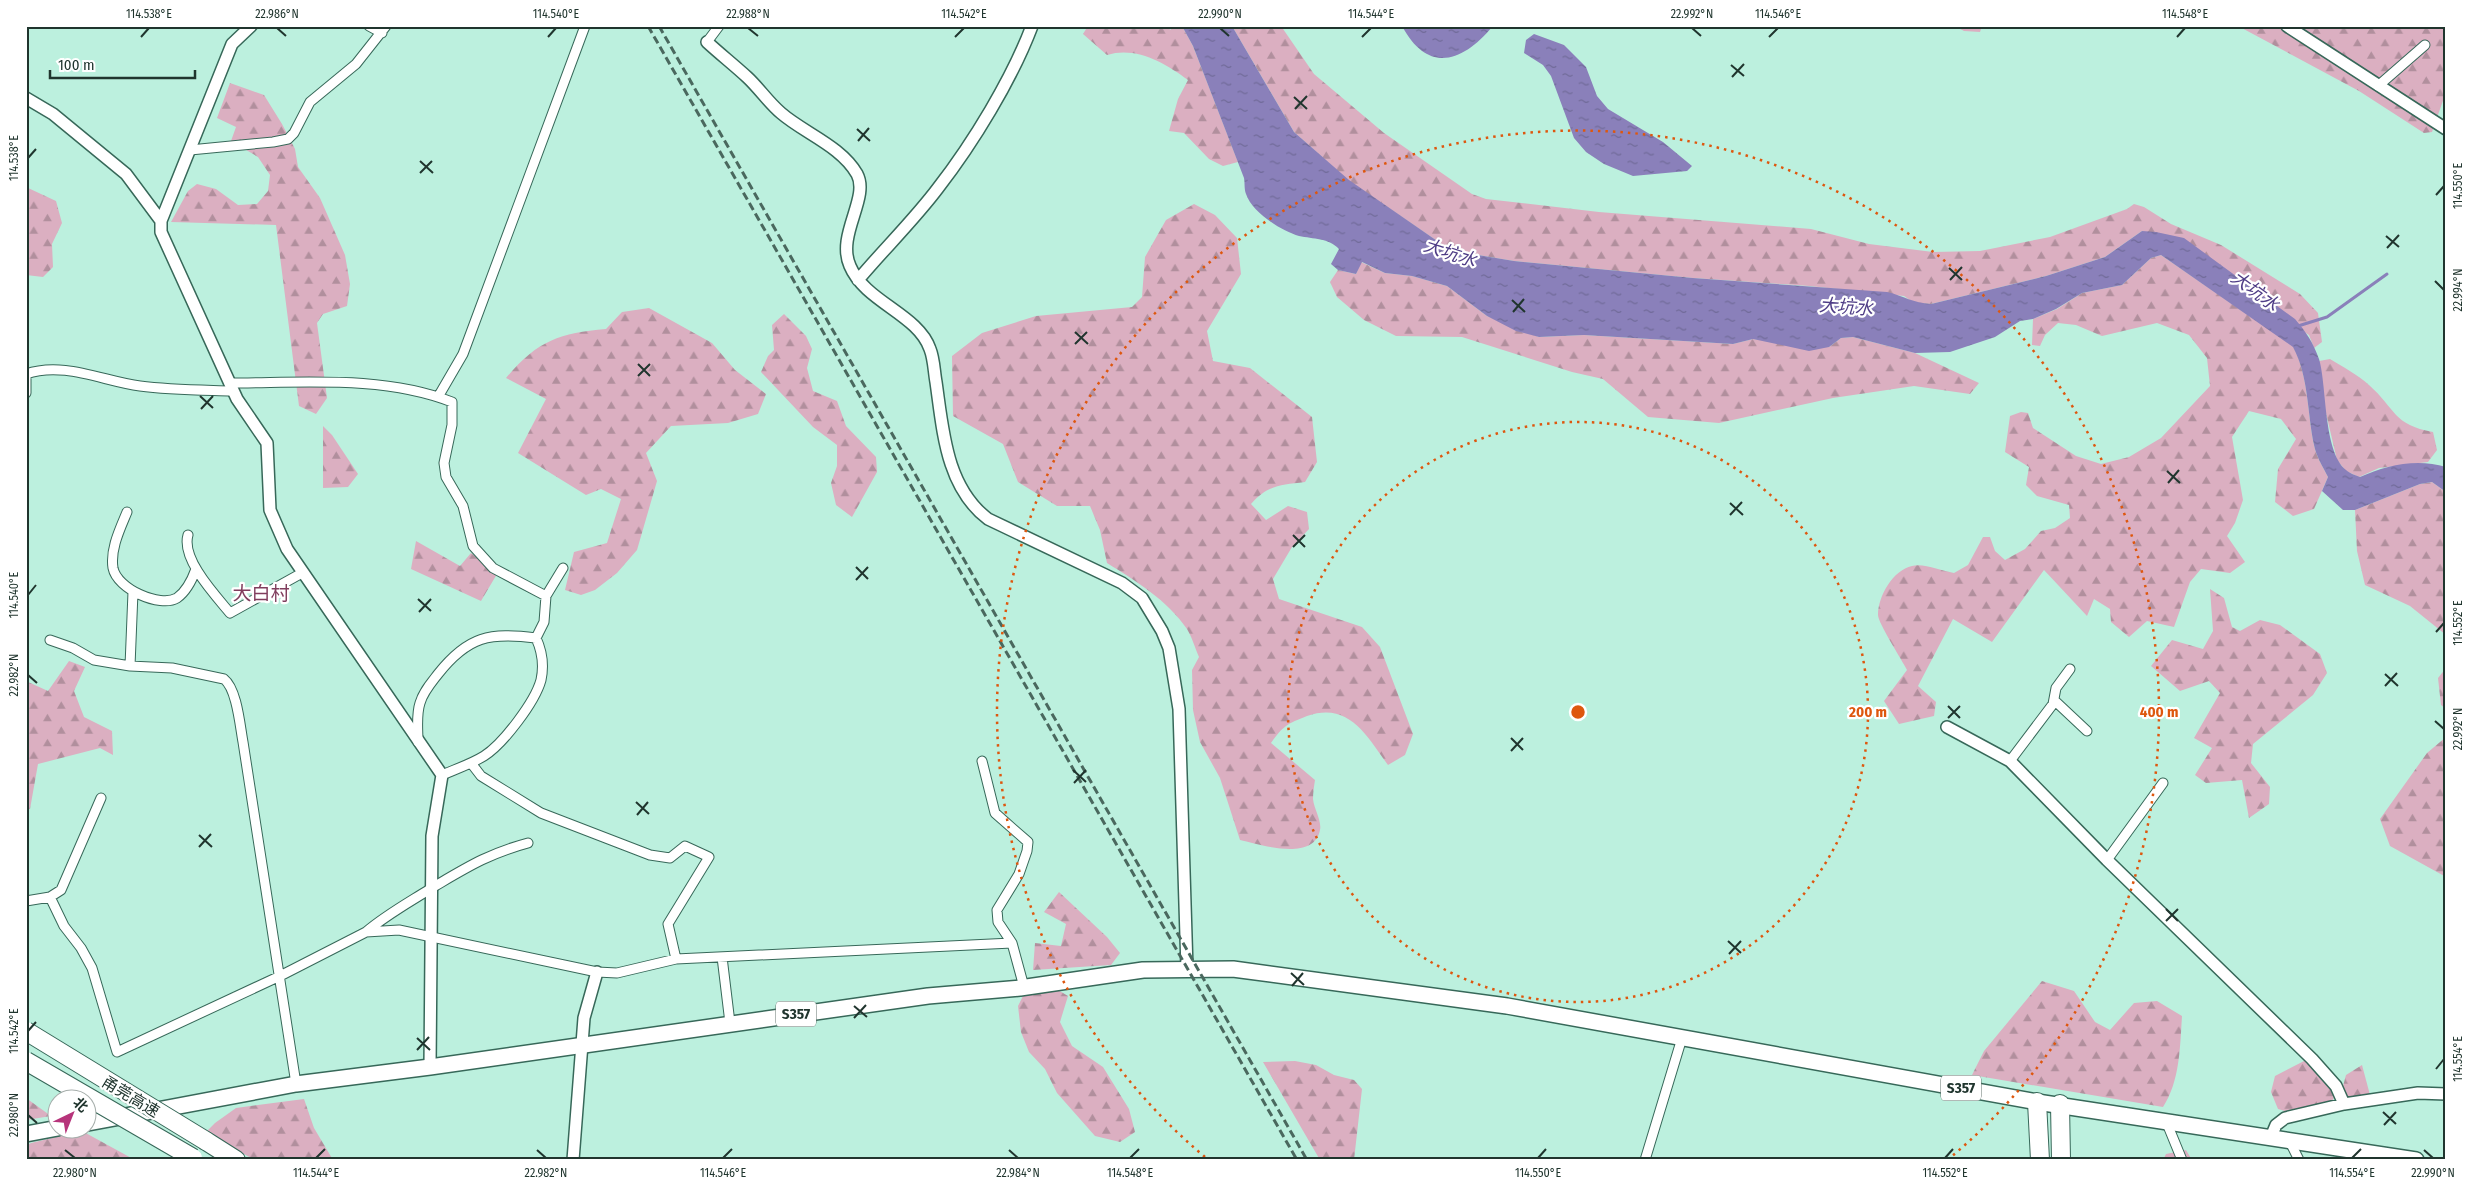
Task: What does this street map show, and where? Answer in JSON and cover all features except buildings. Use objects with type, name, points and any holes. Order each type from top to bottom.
[{"type":"highway","name":"甬莞高速","points":[[26,1031],[236,1160]]},
{"type":"highway","name":"甬莞高速","points":[[26,1061],[194,1159]]},
{"type":"highway","points":[[2037,1102],[2040,1160]]},
{"type":"highway","points":[[2060,1104],[2061,1160]]},
{"type":"main road","name":"S357","points":[[98,1121],[296,1084],[430,1067],[928,996],[1024,987],[1143,970],[1233,969],[1497,1005],[2037,1102],[2060,1104],[2416,1160]]},
{"type":"main road","points":[[26,1134],[48,1130]]},
{"type":"street","points":[[251,26],[232,44],[161,221],[161,232],[231,387],[267,443],[270,510],[287,549],[442,775],[432,836],[430,1067]]},
{"type":"street","points":[[190,150],[274,142],[294,134],[310,102],[356,64],[384,30],[370,26]]},
{"type":"street","points":[[438,397],[463,354],[585,26]]},
{"type":"street","points":[[719,26],[707,42],[748,78],[781,113],[841,157],[857,175],[860,194],[849,225],[847,250],[849,264],[858,280],[885,305],[918,329],[930,347],[945,446],[960,488],[974,508],[988,519],[1122,583],[1142,598],[1159,624],[1169,648],[1179,709],[1186,969]]},
{"type":"street","points":[[858,280],[938,188],[987,114],[1022,52],[1032,26]]},
{"type":"street","points":[[2287,26],[2446,128]]},
{"type":"street","points":[[2378,86],[2425,45]]},
{"type":"street","points":[[26,98],[52,114],[126,174],[161,221]]},
{"type":"street","points":[[26,393],[26,374],[39,370],[62,370],[138,386],[231,387],[354,383],[402,389],[452,402],[452,425],[444,463],[446,477],[463,506],[473,546],[493,568],[546,596]]},
{"type":"street","points":[[127,512],[113,551],[113,568],[117,578],[133,592],[153,598],[173,600],[190,584],[196,569]]},
{"type":"street","points":[[188,535],[186,542],[196,569],[230,613],[302,573]]},
{"type":"street","points":[[442,775],[486,755],[508,732],[535,693],[541,680],[542,662],[536,638],[544,622],[546,596],[563,568]]},
{"type":"street","points":[[130,666],[133,592]]},
{"type":"street","points":[[418,742],[419,704],[428,687],[459,650],[471,642],[489,636],[508,634],[536,638]]},
{"type":"street","points":[[50,640],[73,648],[94,660],[130,666],[172,668],[224,679],[229,683],[241,733],[296,1084]]},
{"type":"street","points":[[2010,761],[2054,700],[2056,688],[2070,668]]},
{"type":"street","points":[[2054,700],[2087,731]]},
{"type":"street","points":[[1947,727],[2010,761],[2107,860],[2312,1059],[2336,1086],[2344,1104]]},
{"type":"street","points":[[982,761],[995,813],[1028,842],[1027,852],[1019,874],[997,910],[998,922],[1012,943],[1024,987]]},
{"type":"street","points":[[471,763],[481,776],[540,812],[650,855],[670,858],[685,846],[709,857],[668,924],[676,959]]},
{"type":"street","points":[[2107,860],[2163,783]]},
{"type":"street","points":[[26,901],[50,897],[61,890],[101,798]]},
{"type":"street","points":[[50,897],[64,926],[81,948],[92,968],[118,1052],[280,976],[366,932],[388,914],[463,868],[498,851],[528,843]]},
{"type":"street","points":[[366,932],[398,930],[597,972],[617,973],[676,959],[1012,943]]},
{"type":"street","points":[[722,957],[730,1023]]},
{"type":"street","points":[[572,1160],[584,1018],[597,972]]},
{"type":"street","points":[[1646,1160],[1682,1038]]},
{"type":"street","points":[[2271,1137],[2276,1125],[2285,1118],[2344,1104],[2418,1093],[2446,1094]]},
{"type":"street","points":[[2166,1121],[2182,1160]]},
{"type":"street","points":[[2289,1140],[2299,1160]]},
{"type":"green space","points":[[1088,26],[1164,26],[1171,30],[1171,26],[1182,26],[1193,46],[1238,162],[1223,166],[1209,159],[1184,133],[1169,131],[1178,99],[1188,80],[1160,62],[1139,54],[1118,53],[1107,55],[1083,34]]},
{"type":"green space","points":[[1232,26],[1281,26],[1314,74],[1384,133],[1472,194],[1486,199],[1599,212],[1811,229],[1869,244],[1933,252],[1980,251],[2050,237],[2127,209],[2134,204],[2144,207],[2171,224],[2221,245],[2300,294],[2318,313],[2322,342],[2314,348],[2309,335],[2142,231],[2105,257],[2046,276],[1931,304],[1914,303],[1904,296],[1514,261],[1466,253],[1443,245],[1349,181],[1294,132]]},
{"type":"green space","points":[[1955,26],[1982,26],[1980,32],[1964,31]]},
{"type":"green space","points":[[2238,26],[2444,26],[2446,29],[2446,92],[2432,132],[2424,133],[2359,91]]},
{"type":"green space","points":[[230,83],[264,95],[295,149],[298,167],[320,198],[345,255],[350,284],[347,306],[323,314],[317,323],[327,398],[316,414],[299,406],[276,225],[171,222],[188,191],[197,184],[216,189],[238,205],[257,204],[268,191],[270,175],[258,157],[231,141],[236,127],[217,118]]},
{"type":"green space","points":[[26,187],[56,201],[62,223],[52,244],[53,267],[43,277],[26,275]]},
{"type":"green space","points":[[1194,204],[1215,215],[1237,238],[1241,274],[1207,331],[1213,361],[1250,368],[1312,417],[1317,462],[1305,482],[1269,489],[1251,504],[1266,520],[1288,506],[1307,512],[1309,529],[1292,547],[1273,579],[1279,599],[1362,627],[1380,647],[1413,734],[1405,755],[1388,765],[1355,724],[1346,717],[1334,713],[1307,716],[1290,723],[1279,732],[1271,743],[1315,780],[1313,799],[1320,823],[1320,830],[1316,840],[1308,846],[1298,849],[1273,847],[1240,840],[1220,778],[1200,742],[1193,710],[1192,670],[1199,657],[1190,635],[1179,619],[1161,600],[1107,563],[1100,530],[1090,506],[1057,506],[1018,482],[1003,444],[953,416],[952,356],[982,333],[1036,316],[1132,307],[1142,297],[1145,257],[1166,220]]},
{"type":"green space","points":[[2161,255],[2293,346],[2305,382],[2315,449],[2328,477],[2314,509],[2293,516],[2275,502],[2278,469],[2296,439],[2281,419],[2249,411],[2232,437],[2243,500],[2235,523],[2227,536],[2245,562],[2230,573],[2201,569],[2190,582],[2174,627],[2147,621],[2129,637],[2111,622],[2110,609],[2094,599],[2087,616],[2044,570],[1992,642],[1953,619],[1918,686],[1936,702],[1934,716],[1899,724],[1884,701],[1907,670],[1878,615],[1884,592],[1893,578],[1905,568],[1917,565],[1954,573],[1968,565],[1983,537],[1990,537],[1995,551],[2005,560],[2025,549],[2041,531],[2055,528],[2070,518],[2069,505],[2037,496],[2026,485],[2029,467],[2005,452],[2010,416],[2021,412],[2028,413],[2033,428],[2076,456],[2101,464],[2129,457],[2161,438],[2210,386],[2207,358],[2189,335],[2157,323],[2102,336],[2076,325],[2058,323],[2045,335],[2040,346],[2032,345],[2033,319],[2057,309],[2082,293],[2122,285],[2151,258]]},
{"type":"green space","points":[[1361,262],[1385,273],[1412,276],[1447,286],[1487,316],[1539,337],[1584,335],[1733,344],[1753,339],[1829,347],[1841,338],[1853,337],[1915,353],[1979,383],[1970,394],[1914,386],[1833,398],[1719,423],[1648,417],[1603,379],[1572,372],[1462,337],[1396,336],[1364,320],[1337,297],[1330,282],[1338,270],[1356,274]]},
{"type":"green space","points":[[649,308],[712,343],[735,370],[766,394],[758,414],[728,423],[671,426],[646,453],[657,481],[637,550],[617,573],[595,590],[581,595],[565,590],[574,552],[607,543],[621,499],[601,489],[586,495],[518,453],[546,399],[506,378],[528,355],[550,341],[575,333],[606,329],[622,312]]},
{"type":"green space","points":[[784,314],[806,336],[812,349],[807,368],[813,391],[837,401],[846,426],[876,457],[877,472],[852,517],[836,505],[831,483],[837,466],[837,445],[813,427],[761,372],[768,356],[774,350],[772,325]]},
{"type":"green space","points":[[2330,359],[2365,381],[2402,420],[2420,429],[2433,432],[2437,450],[2428,462],[2379,468],[2359,477],[2346,471],[2337,460],[2325,409],[2319,361]]},
{"type":"green space","points":[[323,426],[332,435],[358,474],[348,487],[323,488]]},
{"type":"green space","points":[[2432,482],[2446,492],[2446,635],[2410,606],[2365,585],[2357,551],[2355,510],[2420,484]]},
{"type":"green space","points":[[416,541],[460,566],[471,553],[497,574],[481,601],[411,569]]},
{"type":"green space","points":[[2210,589],[2224,598],[2232,627],[2240,631],[2260,620],[2280,625],[2320,654],[2327,673],[2313,695],[2253,744],[2251,763],[2270,787],[2269,804],[2249,818],[2242,780],[2206,783],[2195,775],[2212,748],[2194,738],[2220,693],[2209,681],[2180,691],[2151,666],[2172,640],[2203,649],[2213,631]]},
{"type":"green space","points":[[69,661],[85,667],[74,691],[84,717],[112,731],[113,755],[100,748],[38,764],[30,809],[26,810],[26,681],[48,691]]},
{"type":"green space","points":[[2446,668],[2446,709],[2441,705],[2438,678]]},
{"type":"green space","points":[[2446,737],[2446,877],[2390,846],[2380,819],[2427,753]]},
{"type":"green space","points":[[1059,892],[1107,937],[1120,953],[1111,965],[1033,970],[1035,943],[1061,946],[1066,924],[1044,912]]},
{"type":"green space","points":[[2042,981],[2074,991],[2095,1022],[2110,1030],[2134,1003],[2157,1001],[2182,1016],[2180,1052],[2176,1075],[2169,1097],[2163,1107],[1972,1075],[1984,1051]]},
{"type":"green space","points":[[1046,989],[1058,990],[1068,996],[1060,1022],[1072,1046],[1103,1067],[1129,1109],[1135,1132],[1120,1142],[1095,1136],[1057,1093],[1045,1069],[1029,1052],[1021,1032],[1018,1006],[1023,996]]},
{"type":"green space","points":[[2306,1060],[2330,1085],[2334,1098],[2329,1105],[2285,1111],[2278,1109],[2271,1092],[2275,1076]]},
{"type":"green space","points":[[1295,1061],[1316,1065],[1334,1075],[1354,1080],[1362,1089],[1354,1160],[1320,1160],[1263,1062]]},
{"type":"green space","points":[[2362,1065],[2370,1095],[2348,1099],[2343,1086],[2346,1075]]},
{"type":"green space","points":[[26,1098],[48,1114],[48,1116],[26,1120]]},
{"type":"green space","points":[[304,1099],[314,1128],[333,1160],[255,1160],[205,1133],[215,1123],[236,1108]]},
{"type":"green space","points":[[52,1138],[95,1138],[135,1160],[26,1160],[26,1146]]},
{"type":"green space","points":[[2186,1150],[2192,1160],[2163,1160],[2166,1154]]},
{"type":"water","name":"大坑水","points":[[1182,26],[1232,26],[1294,132],[1349,180],[1443,245],[1466,253],[1514,261],[1693,278],[1887,292],[1931,304],[2046,276],[2105,257],[2142,231],[2184,238],[2295,319],[2306,333],[2314,347],[2322,370],[2329,433],[2333,448],[2346,470],[2360,477],[2380,469],[2402,464],[2435,464],[2446,467],[2446,492],[2432,482],[2420,484],[2355,510],[2343,510],[2322,491],[2328,477],[2315,449],[2305,382],[2293,347],[2161,255],[2151,258],[2122,285],[2082,293],[2056,309],[2033,319],[2020,321],[1995,337],[1950,352],[1915,353],[1853,337],[1841,338],[1829,347],[1809,351],[1753,339],[1733,344],[1584,335],[1539,337],[1516,331],[1487,316],[1447,286],[1412,276],[1385,273],[1362,262],[1356,274],[1338,270],[1331,264],[1339,249],[1335,245],[1326,241],[1299,236],[1284,230],[1268,220],[1249,201],[1245,192],[1244,178],[1193,46]]},
{"type":"water","points":[[1402,26],[1493,26],[1469,48],[1457,55],[1446,58],[1434,57],[1423,51],[1412,41]]},
{"type":"water","points":[[1534,34],[1564,45],[1586,67],[1597,96],[1608,109],[1663,142],[1692,166],[1687,171],[1633,176],[1604,164],[1586,152],[1574,138],[1551,76],[1543,65],[1524,53],[1526,40]]},
{"type":"waterway","points":[[2298,326],[2327,317],[2387,274]]},
{"type":"railway","points":[[648,26],[1297,1160]]},
{"type":"railway","points":[[659,26],[1307,1160]]},
{"type":"district","name":"大白村","points":[[261,593]]}]
